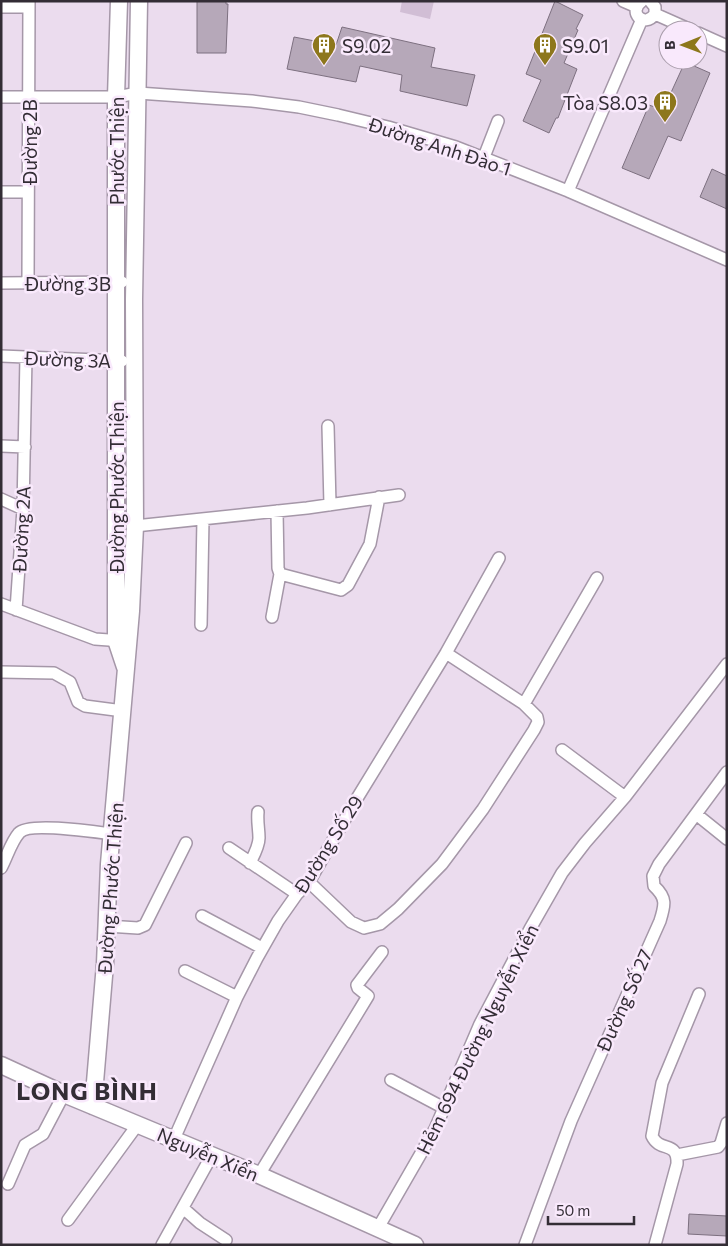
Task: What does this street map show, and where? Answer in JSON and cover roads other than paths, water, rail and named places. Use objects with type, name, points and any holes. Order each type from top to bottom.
[{"type":"street","name":"Phước Thiện","points":[[117,301],[116,97],[119,1]]},
{"type":"street","name":"Phước Thiện","points":[[134,300],[139,1]]},
{"type":"street","points":[[623,1],[639,4],[637,14],[642,19],[650,20],[655,14],[655,7],[650,1]]},
{"type":"street","points":[[1,7],[29,4]]},
{"type":"street","name":"Đường 2B","points":[[28,283],[29,4]]},
{"type":"street","points":[[655,14],[668,20]]},
{"type":"street","points":[[568,191],[642,19]]},
{"type":"street","points":[[708,37],[727,46]]},
{"type":"street","name":"Đường Anh Đào 1","points":[[1,97],[116,97],[138,93],[252,101],[299,107],[423,136],[484,157],[727,260]]},
{"type":"street","points":[[484,157],[498,121]]},
{"type":"street","points":[[1,192],[28,192]]},
{"type":"street","name":"Đường 3B","points":[[1,283],[134,282]]},
{"type":"street","name":"Đường Phước Thiện","points":[[123,641],[135,526],[134,300]]},
{"type":"street","name":"Đường Phước Thiện","points":[[93,1106],[112,834],[126,671],[123,641],[117,301]]},
{"type":"street","name":"Đường 3A","points":[[1,356],[117,353],[134,361]]},
{"type":"street","name":"Đường 2A","points":[[16,610],[23,509],[26,356]]},
{"type":"street","points":[[328,426],[330,505]]},
{"type":"street","points":[[1,446],[25,447]]},
{"type":"street","points":[[135,526],[330,505],[400,495]]},
{"type":"street","points":[[280,574],[338,590],[345,589],[370,544],[379,497]]},
{"type":"street","points":[[1,500],[23,509]]},
{"type":"street","points":[[272,617],[280,574],[278,568],[277,511]]},
{"type":"street","points":[[201,625],[203,519]]},
{"type":"street","name":"Đường Số 29","points":[[174,1139],[237,998],[262,948],[297,894],[309,882],[356,800],[446,653],[499,558]]},
{"type":"street","points":[[524,704],[597,578]]},
{"type":"street","points":[[1,604],[95,639],[123,641]]},
{"type":"street","points":[[309,882],[351,922],[364,928],[380,924],[398,909],[442,864],[483,809],[534,730],[538,717],[524,704],[446,653]]},
{"type":"street","name":"Hẻm 694 Đường Nguyễn Xiển","points":[[378,1228],[435,1129],[480,1024],[562,873],[625,797],[727,664]]},
{"type":"street","points":[[1,672],[54,672],[70,682],[78,702],[85,706],[123,711]]},
{"type":"street","points":[[562,750],[625,797]]},
{"type":"street","name":"Đường Số 27","points":[[525,1245],[571,1121],[660,921],[664,900],[662,894],[654,886],[653,876],[659,864],[727,772]]},
{"type":"street","points":[[250,862],[258,845],[259,837],[256,823],[258,812]]},
{"type":"street","points":[[696,814],[727,839]]},
{"type":"street","points":[[1,868],[19,833],[24,829],[53,829],[112,834]]},
{"type":"street","points":[[106,926],[138,928],[145,925],[186,843]]},
{"type":"street","points":[[229,848],[297,894]]},
{"type":"street","points":[[202,916],[262,948]]},
{"type":"street","points":[[259,1175],[368,996],[357,985],[382,952]]},
{"type":"street","points":[[185,971],[237,998]]},
{"type":"street","points":[[655,1245],[677,1154],[674,1150],[658,1144],[652,1136],[662,1083],[699,994]]},
{"type":"street","name":"Nguyễn Xiển","points":[[2,1068],[259,1175],[415,1245]]},
{"type":"street","points":[[392,1080],[444,1108]]},
{"type":"street","points":[[8,1184],[24,1145],[43,1134],[64,1094]]},
{"type":"street","points":[[677,1154],[718,1147],[727,1123]]},
{"type":"street","points":[[68,1220],[138,1124]]},
{"type":"street","points":[[162,1245],[212,1155]]},
{"type":"street","points":[[182,1208],[200,1223],[226,1240]]},
{"type":"place","name":"S9.02","points":[[324,66]]},
{"type":"place","name":"S9.01","points":[[545,66]]},
{"type":"place","name":"Tòa S8.03","points":[[665,123]]},
{"type":"district","name":"LONG BÌNH","points":[[87,1090]]}]
